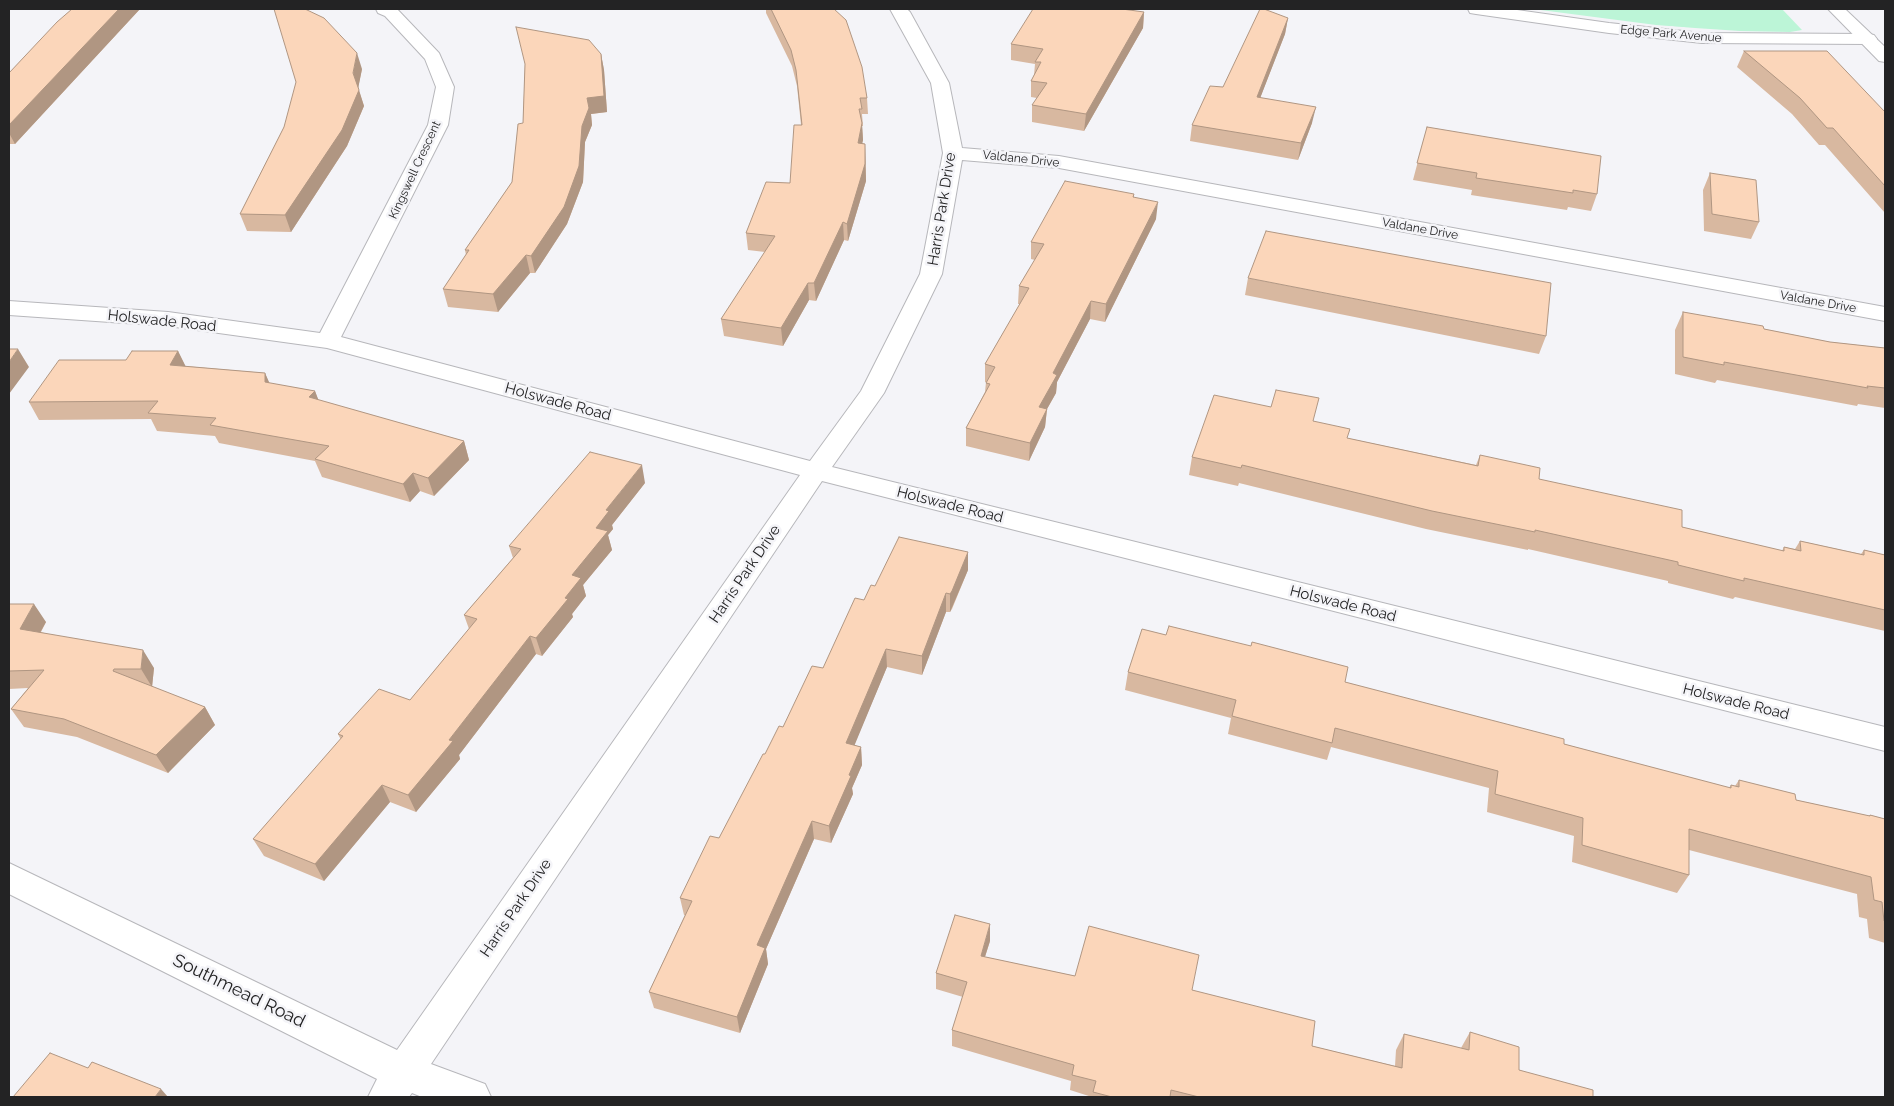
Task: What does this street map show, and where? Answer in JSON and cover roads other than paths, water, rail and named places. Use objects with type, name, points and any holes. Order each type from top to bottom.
[{"type":"street","name":"Kingswell Crescent","points":[[328,341],[438,125],[445,87],[433,57],[391,12],[384,9]]},
{"type":"street","name":"Harris Park Drive","points":[[395,1085],[816,471],[872,393],[931,274],[953,153],[940,83],[904,16],[898,9]]},
{"type":"street","name":"Edge Park Avenue","points":[[1476,9],[1609,28],[1702,38],[1868,40]]},
{"type":"street","points":[[1836,9],[1885,57]]},
{"type":"street","name":"Valdane Drive","points":[[953,153],[1059,162],[1885,314]]},
{"type":"street","name":"Holswade Road","points":[[9,308],[168,319],[328,341],[816,471],[1885,739]]},
{"type":"street","name":"Southmead Road","points":[[9,878],[395,1085],[472,1097]]}]
